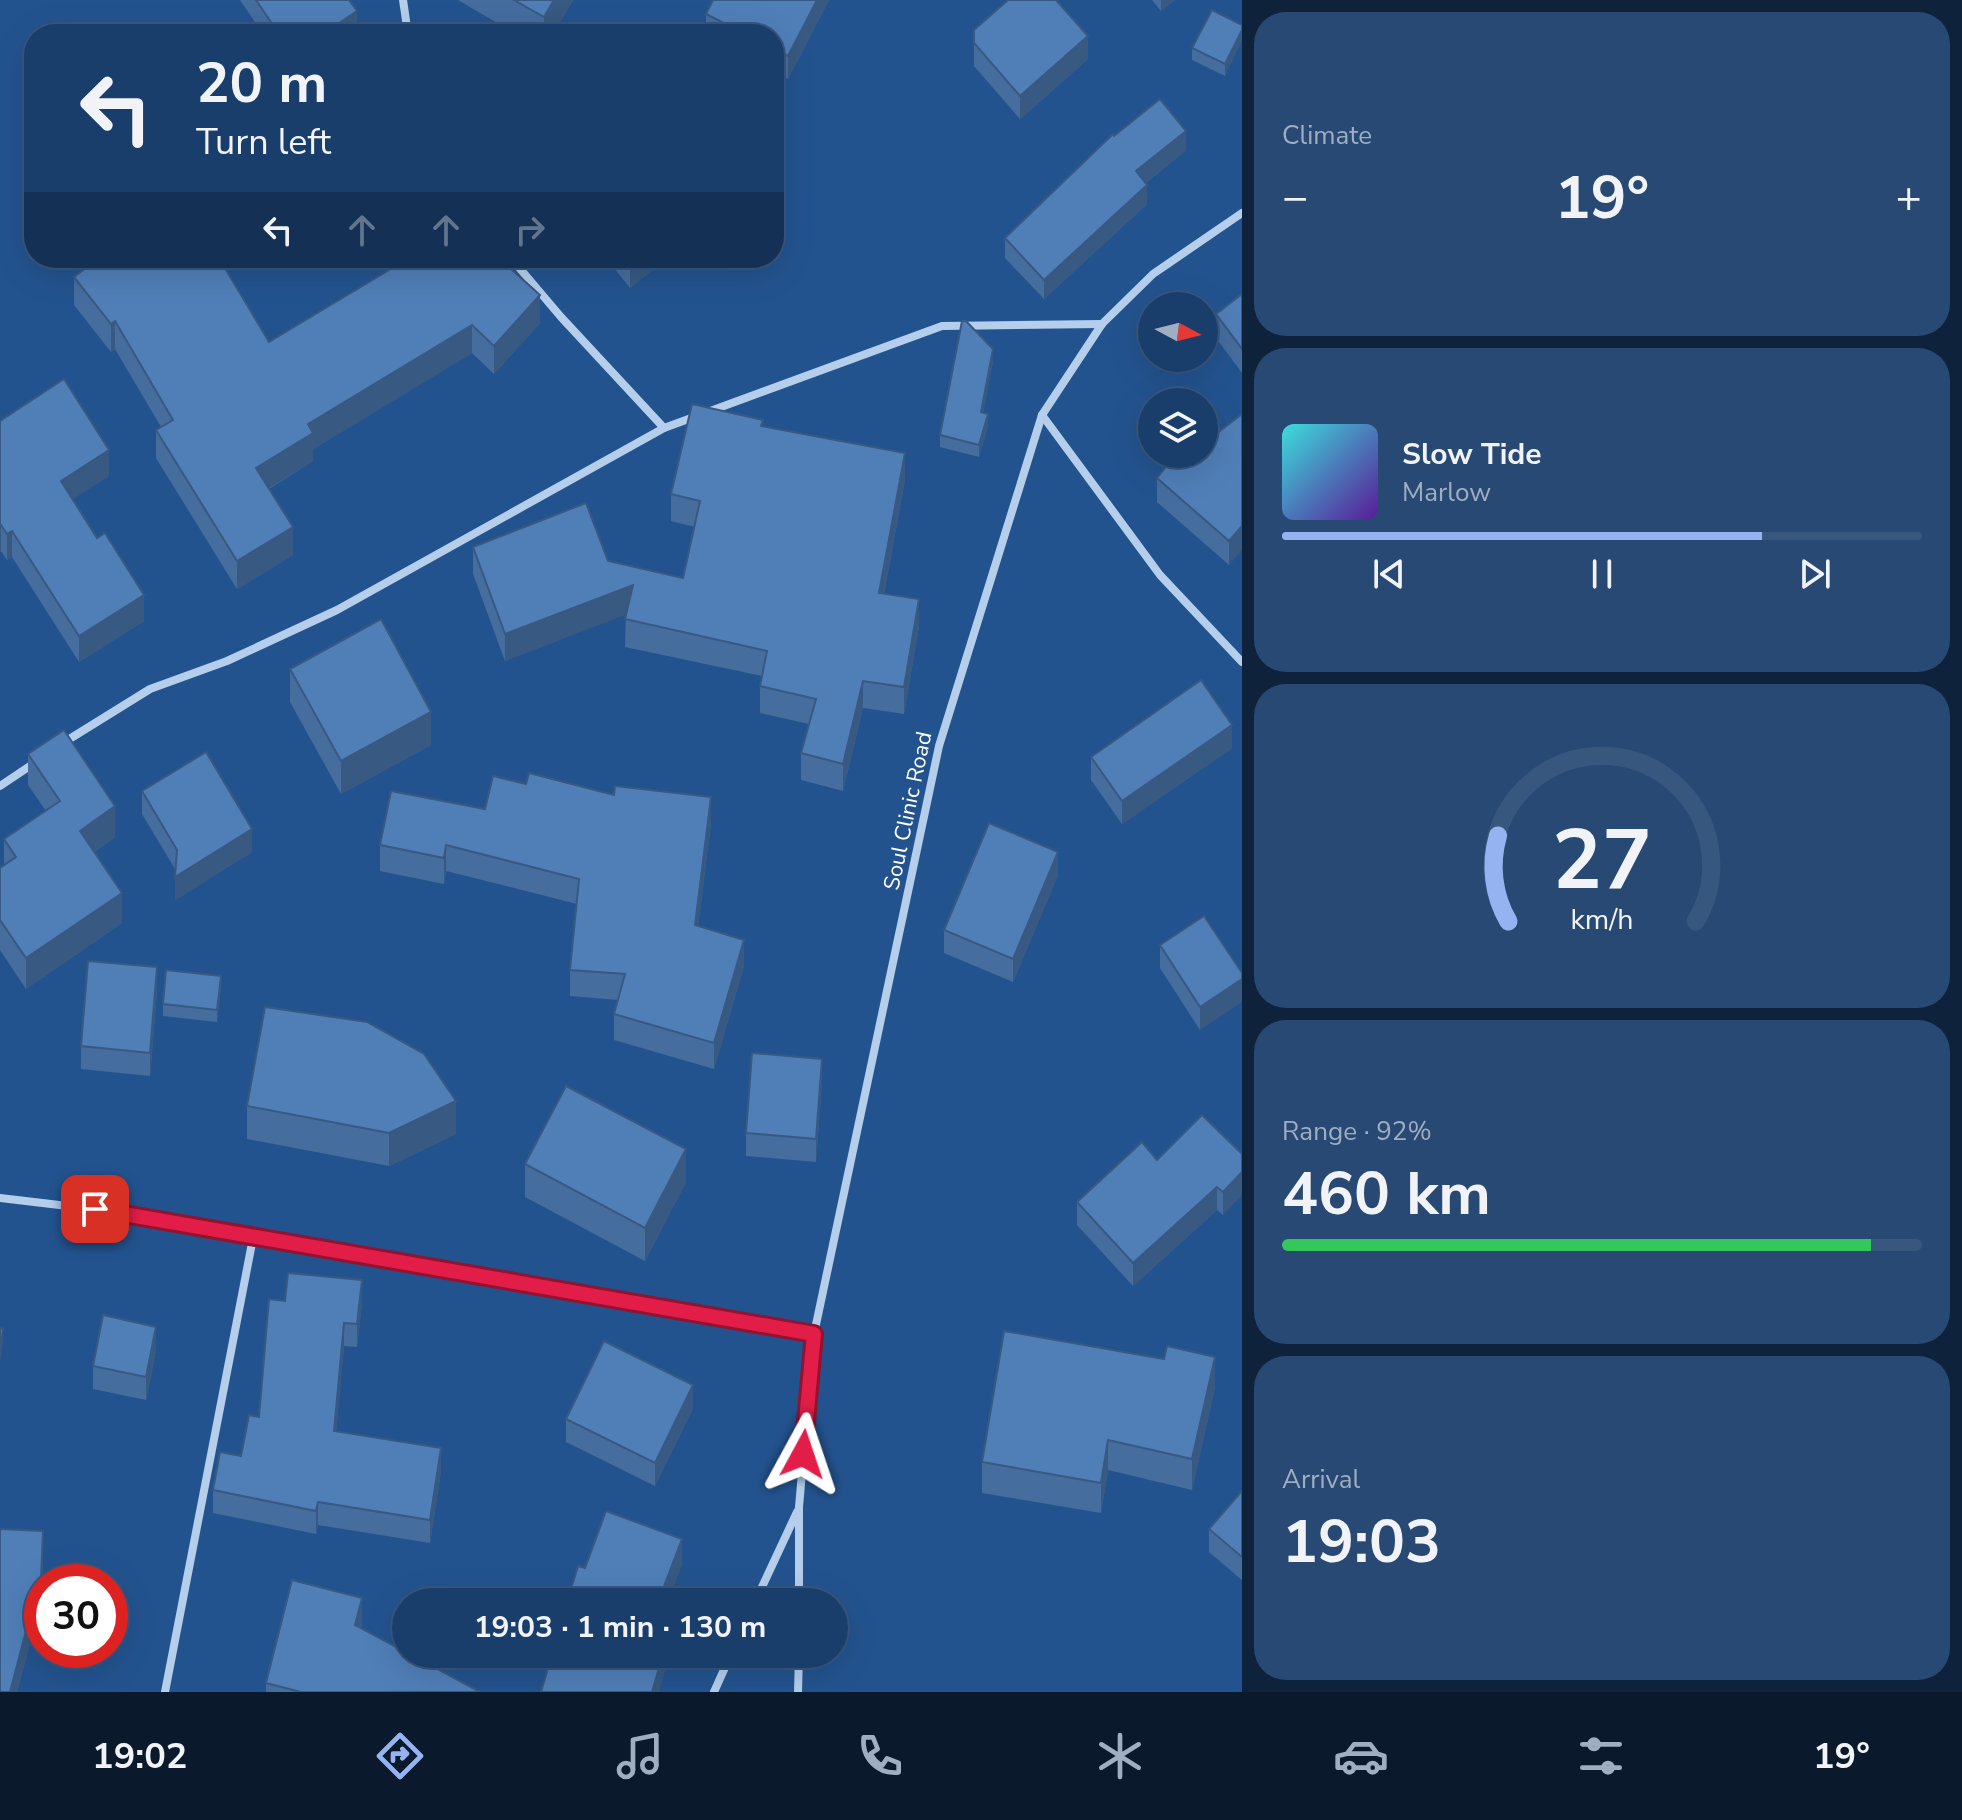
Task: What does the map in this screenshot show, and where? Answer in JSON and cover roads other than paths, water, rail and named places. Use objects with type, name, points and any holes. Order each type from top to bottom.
[{"type":"street","points":[[403,0],[407,24]]},
{"type":"street","name":"Soul Clinic Road","points":[[799,1507],[814,1334],[939,746],[1042,415],[1102,324],[1153,274],[1242,213]]},
{"type":"street","points":[[519,268],[664,428]]},
{"type":"street","points":[[57,747],[150,689],[227,661],[337,610],[664,428],[942,326],[1102,324]]},
{"type":"street","points":[[1042,415],[1160,575],[1242,662]]},
{"type":"street","points":[[0,786],[45,755]]},
{"type":"street","points":[[0,1198],[127,1213],[253,1238],[814,1334]]},
{"type":"street","points":[[165,1692],[253,1238]]},
{"type":"street","points":[[761,1588],[799,1507]]},
{"type":"street","points":[[799,1507],[799,1588]]},
{"type":"street","points":[[714,1692],[725,1668]]},
{"type":"street","points":[[798,1692],[799,1668]]}]
